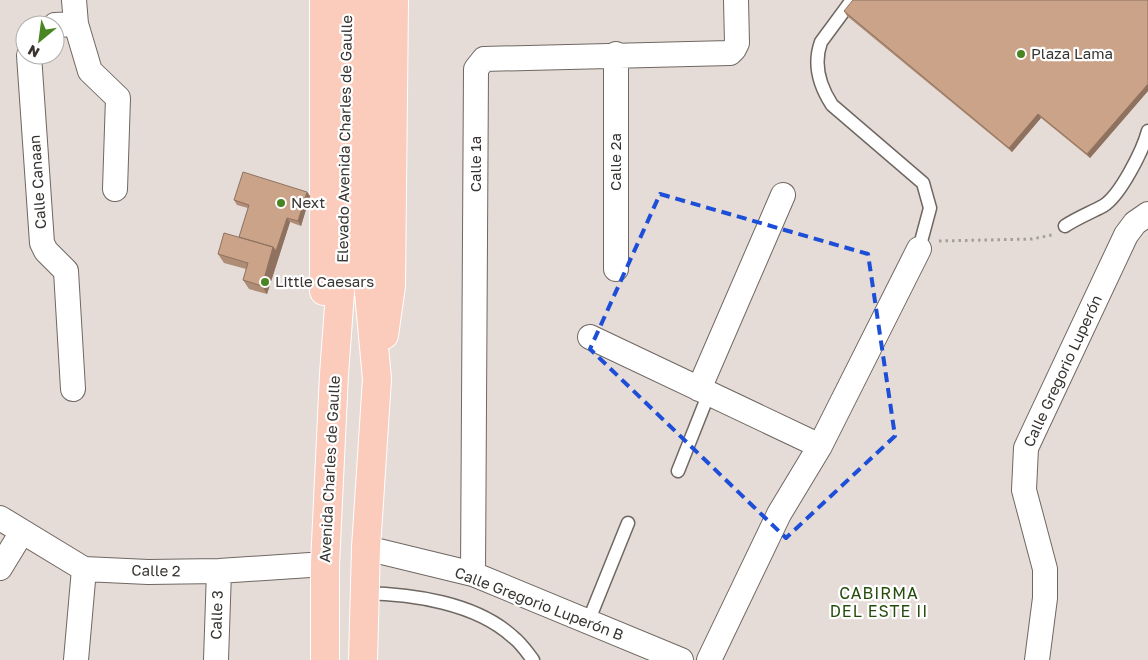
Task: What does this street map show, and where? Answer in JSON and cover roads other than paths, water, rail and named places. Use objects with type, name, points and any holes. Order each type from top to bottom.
[{"type":"main road","points":[[324,0],[322,276],[334,374]]},
{"type":"main road","name":"Elevado Avenida Charles de Gaulle","points":[[341,279],[348,0]]},
{"type":"main road","name":"Elevado Avenida Charles de Gaulle","points":[[372,0],[368,282],[377,379]]},
{"type":"main road","points":[[364,660],[366,548],[377,379],[391,286],[394,0]]},
{"type":"main road","name":"Avenida Charles de Gaulle","points":[[325,660],[325,564],[334,374],[341,279]]},
{"type":"street","points":[[74,0],[65,24],[90,71],[118,98],[115,188]]},
{"type":"street","name":"Calle 1a","points":[[473,574],[476,68],[484,59],[616,54],[730,53],[736,43],[736,0]]},
{"type":"street","name":"Calle 2a","points":[[616,54],[616,269]]},
{"type":"street","name":"Calle Canaan","points":[[30,65],[42,243],[46,251],[66,271],[73,389]]},
{"type":"street","points":[[704,391],[783,195]]},
{"type":"street","name":"Calle Gregorio Luperón","points":[[1037,660],[1045,598],[1045,576],[1024,490],[1026,448],[1126,235],[1135,223],[1148,214]]},
{"type":"street","points":[[709,660],[778,514],[820,446],[920,245]]},
{"type":"street","points":[[590,337],[820,446]]},
{"type":"street","name":"Calle 2","points":[[0,518],[84,569],[148,572],[219,571],[325,564]]},
{"type":"street","points":[[0,568],[22,532]]},
{"type":"street","name":"Calle Gregorio Luperón B","points":[[366,548],[473,574],[681,660]]},
{"type":"street","points":[[76,660],[84,569]]},
{"type":"street","name":"Calle 3","points":[[216,660],[219,571]]},
{"type":"lane","points":[[852,0],[821,42],[818,49],[817,65],[822,89],[832,105],[923,183],[930,208],[920,245]]},
{"type":"lane","points":[[1064,226],[1105,205],[1130,172],[1144,147],[1148,131]]},
{"type":"lane","points":[[678,471],[704,391]]},
{"type":"lane","points":[[588,622],[628,523]]},
{"type":"lane","points":[[364,593],[404,594],[447,603],[494,623],[513,637],[533,660]]},
{"type":"place","name":"Plaza Lama","points":[[1021,54]]},
{"type":"place","name":"Next","points":[[281,203]]},
{"type":"place","name":"Little Caesars","points":[[265,282]]},
{"type":"district","name":"CABIRMA DEL ESTE II","points":[[879,602]]}]
